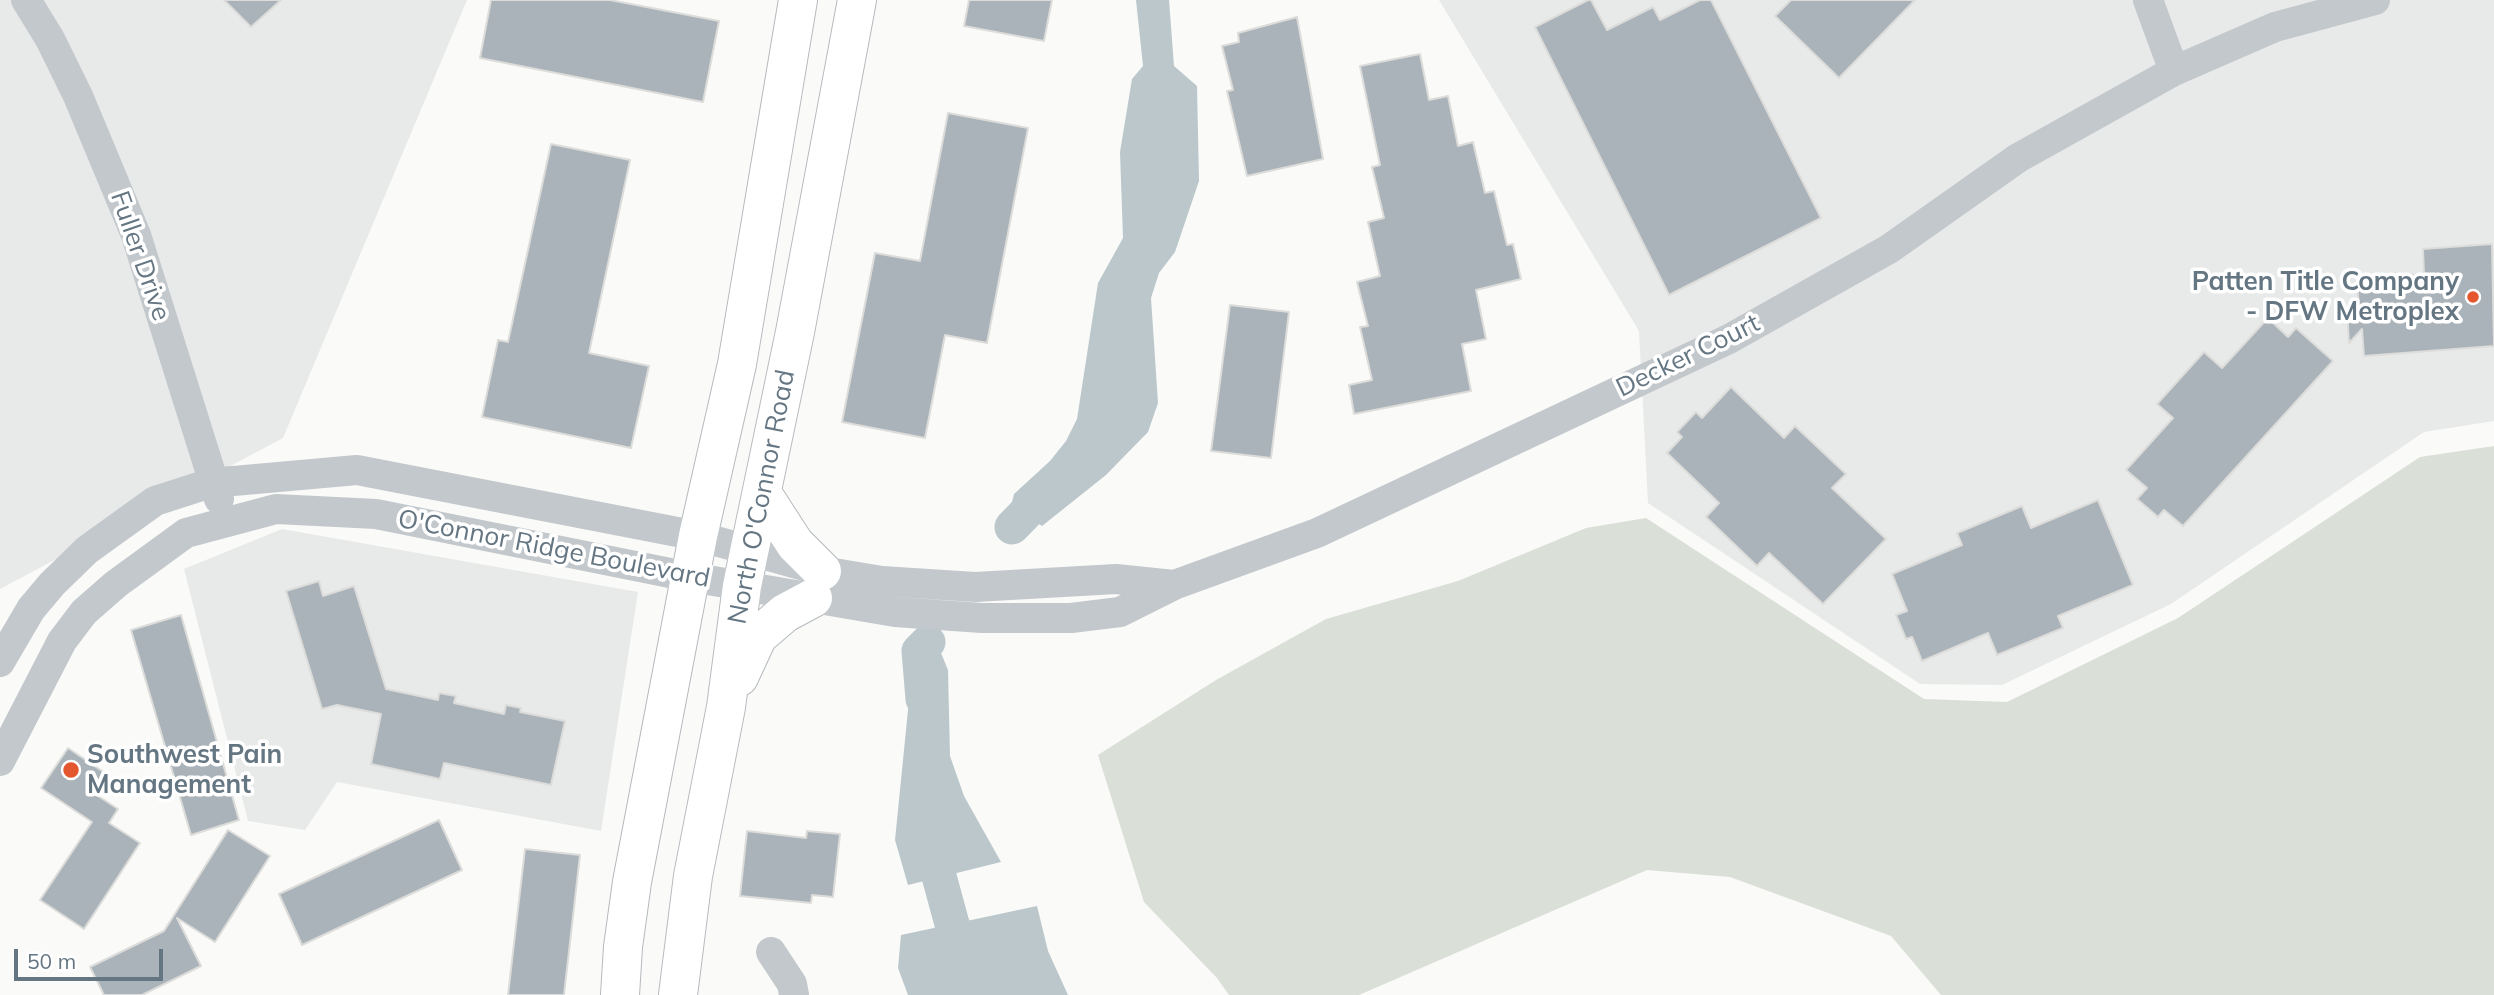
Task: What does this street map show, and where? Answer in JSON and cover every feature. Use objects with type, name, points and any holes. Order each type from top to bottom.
[{"type":"main road","name":"North O'Connor Road","points":[[620,995],[632,882],[698,536],[737,364],[798,0]]},
{"type":"main road","name":"North O'Connor Road","points":[[677,995],[693,876],[726,707],[746,569],[815,231],[857,0]]},
{"type":"main road","points":[[760,225],[815,231]]},
{"type":"main road","points":[[726,707],[748,653],[758,636],[818,585],[762,493]]},
{"type":"street","name":"Fuller Drive","points":[[26,0],[50,39],[78,96],[136,235],[211,483],[229,522]]},
{"type":"street","points":[[2148,0],[2174,71]]},
{"type":"street","name":"Decker Court","points":[[1174,585],[1317,533],[1730,339],[1889,249],[2018,158],[2174,71],[2275,27],[2375,0]]},
{"type":"street","name":"O'Connor Ridge Boulevard","points":[[0,662],[31,609],[87,550],[155,501],[211,483],[357,470],[698,536],[746,569]]},
{"type":"street","name":"O'Connor Ridge Boulevard","points":[[0,761],[62,641],[84,612],[116,584],[186,533],[276,509],[376,514],[690,577],[746,569],[818,585],[882,581],[975,587],[1116,579],[1174,585]]},
{"type":"street","points":[[772,952],[792,984],[794,995]]},
{"type":"shaded area","points":[[0,0],[467,0],[283,438],[0,589]]},
{"type":"shaded area","points":[[1136,0],[1169,0],[1174,66],[1197,86],[1199,181],[1175,252],[1159,273],[1151,298],[1158,403],[1148,432],[1106,475],[1042,526],[1011,506],[1014,494],[1050,461],[1066,441],[1077,419],[1098,283],[1123,238],[1120,152],[1132,79],[1143,66]]},
{"type":"shaded area","points":[[1439,0],[2494,0],[2494,421],[2424,432],[2171,604],[2002,685],[1920,684],[1648,503],[1639,331]]},
{"type":"shaded area","points":[[2494,446],[2494,995],[1941,995],[1891,936],[1730,877],[1647,870],[1359,995],[1229,995],[1217,978],[1144,902],[1098,755],[1216,680],[1326,619],[1458,581],[1586,528],[1646,518],[1924,699],[2007,702],[2178,618],[2420,457]]},
{"type":"shaded area","points":[[282,529],[638,592],[601,831],[337,782],[305,830],[248,821],[184,569]]},
{"type":"shaded area","points":[[919,651],[941,653],[948,670],[950,756],[964,796],[1001,862],[908,885],[895,840],[913,660]]},
{"type":"shaded area","points":[[1037,906],[1048,951],[1068,995],[908,995],[898,968],[901,935]]},
{"type":"building","points":[[224,0],[281,0],[251,27]]},
{"type":"building","points":[[491,0],[610,0],[719,21],[703,102],[480,58]]},
{"type":"building","points":[[969,0],[1052,0],[1044,41],[964,26]]},
{"type":"building","points":[[1591,0],[1607,30],[1653,7],[1660,20],[1700,0],[1711,0],[1821,218],[1669,295],[1535,27]]},
{"type":"building","points":[[1791,0],[1915,0],[1839,78],[1775,16]]},
{"type":"building","points":[[1297,17],[1323,159],[1247,176],[1227,91],[1233,90],[1222,46],[1239,42],[1238,33]]},
{"type":"building","points":[[1420,54],[1429,100],[1448,96],[1458,146],[1473,142],[1485,193],[1494,191],[1507,245],[1513,244],[1521,279],[1476,290],[1486,339],[1462,344],[1471,391],[1354,414],[1349,385],[1372,380],[1360,327],[1368,326],[1357,282],[1380,276],[1368,222],[1384,218],[1372,167],[1380,165],[1360,66]]},
{"type":"building","points":[[948,113],[1028,128],[987,343],[945,335],[925,438],[842,422],[875,253],[920,261]]},
{"type":"building","points":[[551,144],[630,160],[589,353],[649,366],[631,448],[482,417],[498,340],[508,342]]},
{"type":"building","points":[[2492,244],[2494,346],[2364,356],[2362,329],[2349,343],[2347,310],[2359,309],[2357,279],[2424,274],[2423,249]]},
{"type":"building","points":[[1230,305],[1289,312],[1271,458],[1211,451]]},
{"type":"building","points":[[2268,318],[2288,337],[2296,328],[2333,361],[2183,526],[2164,510],[2158,517],[2137,499],[2147,488],[2126,470],[2173,418],[2157,404],[2204,352],[2222,368]]},
{"type":"building","points":[[1731,387],[1784,438],[1795,426],[1846,474],[1832,488],[1886,539],[1823,604],[1769,553],[1757,566],[1706,517],[1719,503],[1667,453],[1682,437],[1677,432],[1696,412],[1702,418]]},
{"type":"building","points":[[2098,500],[2133,585],[2058,616],[2063,628],[1997,655],[1988,633],[1922,661],[1912,637],[1906,639],[1896,615],[1907,611],[1892,574],[1962,545],[1957,533],[2022,506],[2031,528]]},
{"type":"building","points":[[319,581],[323,596],[354,586],[386,689],[438,700],[439,693],[456,696],[454,703],[504,714],[506,705],[521,708],[520,712],[565,721],[551,785],[444,763],[440,779],[371,764],[381,714],[337,705],[322,709],[286,591]]},
{"type":"building","points":[[181,615],[239,820],[191,835],[131,630]]},
{"type":"building","points":[[68,748],[105,773],[92,792],[118,809],[109,823],[140,843],[84,929],[40,900],[92,822],[41,788]]},
{"type":"building","points":[[439,820],[462,870],[302,945],[279,894]]},
{"type":"building","points":[[228,830],[270,856],[215,942],[177,918],[201,966],[142,995],[104,995],[90,967],[164,931]]},
{"type":"building","points":[[747,831],[806,838],[807,831],[840,834],[833,897],[812,895],[811,903],[740,896]]},
{"type":"building","points":[[525,849],[580,855],[564,995],[508,995]]},
{"type":"waterway","points":[[1012,527],[1056,482]]},
{"type":"waterway","points":[[923,699],[919,651],[928,642]]},
{"type":"waterway","points":[[927,832],[952,924],[979,995]]},
{"type":"place","name":"Patten Title Company - DFW Metroplex","points":[[2473,297]]},
{"type":"place","name":"Southwest Pain Management","points":[[71,770]]}]
